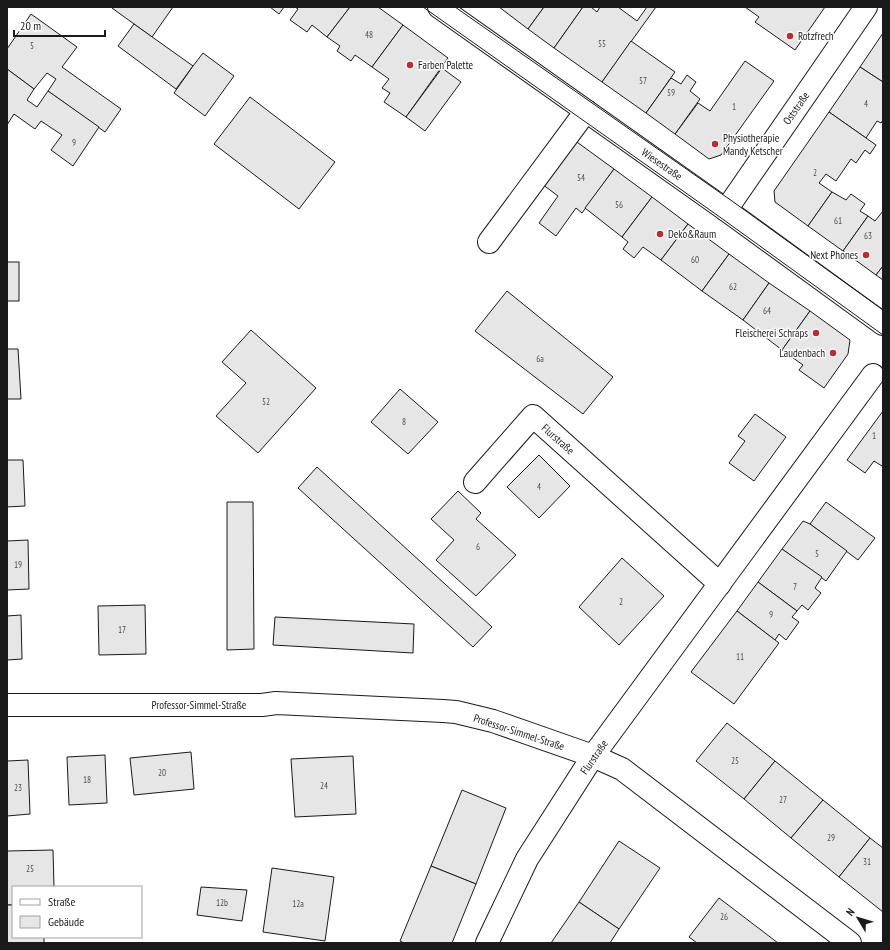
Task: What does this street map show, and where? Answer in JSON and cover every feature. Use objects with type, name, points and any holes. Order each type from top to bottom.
[{"type":"street","name":"Wiesestraße","points":[[439,7],[726,210],[883,324]]},
{"type":"street","name":"Oststraße","points":[[726,210],[866,7]]},
{"type":"street","points":[[489,242],[586,111]]},
{"type":"street","name":"Flurstraße","points":[[487,943],[527,859],[593,756],[873,375]]},
{"type":"street","name":"Flurstraße","points":[[475,482],[533,416],[720,584]]},
{"type":"street","name":"Professor-Simmel-Straße","points":[[7,705],[276,703],[443,710],[493,721],[593,756],[622,769],[850,943]]},
{"type":"building","points":[[173,7],[152,37],[112,8]]},
{"type":"building","points":[[270,7],[284,7],[279,14]]},
{"type":"building","points":[[295,7],[350,7],[327,37],[312,25],[307,32],[290,20],[298,9]]},
{"type":"building","points":[[350,7],[378,7],[403,25],[372,67],[355,55],[351,61],[337,51],[340,46],[327,37]]},
{"type":"building","points":[[499,7],[544,7],[528,29]]},
{"type":"building","points":[[544,7],[583,7],[554,48],[528,29]]},
{"type":"building","points":[[583,7],[591,7],[597,12],[600,7],[618,7],[637,21],[647,7],[656,7],[602,82],[554,48]]},
{"type":"building","name":"Rotzfrech","points":[[745,7],[825,7],[795,50],[755,22],[759,17]]},
{"type":"building","points":[[31,14],[77,47],[62,67],[121,109],[105,132],[48,91],[56,79],[47,73],[34,89],[7,69],[7,49]]},
{"type":"building","points":[[134,24],[193,66],[176,89],[118,46]]},
{"type":"building","points":[[403,25],[448,58],[406,117],[384,102],[390,93],[382,88],[389,79],[372,67]]},
{"type":"building","points":[[883,33],[883,82],[860,67]]},
{"type":"building","points":[[631,41],[675,72],[646,113],[602,82]]},
{"type":"building","points":[[203,53],[234,76],[205,116],[174,93]]},
{"type":"building","points":[[745,61],[774,81],[721,155],[709,159],[675,134],[698,103],[710,111]]},
{"type":"building","points":[[860,67],[883,82],[883,120],[881,123],[877,121],[866,138],[829,112]]},
{"type":"building","points":[[442,68],[461,82],[425,131],[406,117]]},
{"type":"building","points":[[7,69],[34,89],[27,100],[37,107],[48,91],[99,127],[73,166],[51,150],[62,135],[41,121],[35,129],[14,114],[7,125]]},
{"type":"building","points":[[687,75],[696,82],[690,91],[700,99],[675,134],[646,113],[671,78],[681,84]]},
{"type":"building","points":[[250,97],[335,162],[299,209],[214,144]]},
{"type":"building","points":[[829,112],[876,145],[870,154],[865,150],[856,163],[851,159],[836,181],[826,174],[819,183],[832,192],[808,226],[775,202],[774,191]]},
{"type":"building","points":[[570,137],[614,169],[582,213],[576,208],[556,236],[539,223],[558,196],[538,181]]},
{"type":"building","points":[[614,169],[652,197],[622,237],[585,208]]},
{"type":"building","points":[[832,192],[846,200],[851,194],[865,204],[860,211],[868,216],[843,251],[808,226]]},
{"type":"building","points":[[652,197],[688,224],[661,260],[643,247],[634,258],[623,249],[628,242],[622,237]]},
{"type":"building","points":[[883,211],[883,266],[876,275],[843,251],[868,216],[875,221]]},
{"type":"building","points":[[688,224],[729,254],[702,291],[661,260]]},
{"type":"building","points":[[729,254],[769,283],[743,320],[702,291]]},
{"type":"building","points":[[7,262],[19,262],[19,301],[7,301]]},
{"type":"building","points":[[883,266],[883,280],[876,275]]},
{"type":"building","points":[[769,283],[810,311],[782,350],[743,320]]},
{"type":"building","points":[[507,291],[613,377],[583,414],[475,331]]},
{"type":"building","points":[[810,311],[850,340],[848,354],[824,388],[799,370],[803,365],[782,350]]},
{"type":"building","points":[[251,330],[316,388],[258,453],[216,416],[246,383],[222,362]]},
{"type":"building","points":[[7,349],[18,349],[21,399],[7,399]]},
{"type":"building","points":[[400,389],[438,422],[408,454],[371,422]]},
{"type":"building","points":[[883,411],[883,465],[882,466],[874,461],[865,473],[847,460]]},
{"type":"building","points":[[755,414],[786,437],[754,481],[729,463],[745,441],[738,436]]},
{"type":"building","points":[[539,455],[570,486],[539,518],[507,487]]},
{"type":"building","points":[[7,460],[23,460],[25,506],[7,507]]},
{"type":"building","points":[[317,467],[492,627],[473,647],[298,488]]},
{"type":"building","points":[[458,491],[481,513],[476,519],[516,555],[476,596],[436,560],[454,540],[431,519]]},
{"type":"building","points":[[227,502],[253,502],[254,649],[227,650]]},
{"type":"building","points":[[826,502],[875,538],[858,560],[810,524]]},
{"type":"building","points":[[803,521],[810,524],[847,551],[826,581],[782,549]]},
{"type":"building","points":[[28,540],[29,589],[7,590],[7,541]]},
{"type":"building","points":[[782,549],[822,577],[815,588],[821,593],[808,610],[802,605],[797,611],[758,582]]},
{"type":"building","points":[[622,558],[664,596],[619,645],[579,607]]},
{"type":"building","points":[[758,582],[797,611],[792,617],[799,622],[786,640],[779,634],[775,640],[737,611]]},
{"type":"building","points":[[145,605],[146,654],[99,655],[98,606]]},
{"type":"building","points":[[737,611],[779,643],[734,704],[691,672]]},
{"type":"building","points":[[21,615],[22,659],[7,660],[7,616]]},
{"type":"building","points":[[275,617],[414,624],[413,653],[273,645]]},
{"type":"building","points":[[727,723],[775,761],[744,799],[696,761]]},
{"type":"building","points":[[191,752],[194,789],[134,795],[130,758]]},
{"type":"building","points":[[105,755],[107,803],[69,805],[67,757]]},
{"type":"building","points":[[353,756],[356,814],[295,817],[291,759]]},
{"type":"building","points":[[28,760],[30,814],[7,816],[7,761]]},
{"type":"building","points":[[775,761],[823,800],[791,838],[744,799]]},
{"type":"building","points":[[462,790],[506,808],[476,884],[431,866]]},
{"type":"building","points":[[823,800],[870,838],[839,877],[791,838]]},
{"type":"building","points":[[870,838],[883,848],[883,912],[839,877]]},
{"type":"building","points":[[619,841],[660,868],[619,929],[579,902]]},
{"type":"building","points":[[53,850],[54,886],[12,886],[12,905],[7,905],[7,851]]},
{"type":"building","points":[[431,866],[476,884],[452,943],[404,943],[400,941]]},
{"type":"building","points":[[272,868],[334,877],[325,941],[263,932]]},
{"type":"building","points":[[201,887],[247,890],[242,921],[197,915]]},
{"type":"building","points":[[719,898],[778,943],[697,943],[689,937]]},
{"type":"building","points":[[579,902],[619,929],[610,943],[551,943]]},
{"type":"building","points":[[7,905],[12,905],[12,938],[44,938],[44,943],[7,943]]},
{"type":"tram line","points":[[423,7],[717,215],[883,335]]},
{"type":"tram line","points":[[455,7],[732,201],[883,310]]},
{"type":"place","name":"Rotzfrech","points":[[790,36]]},
{"type":"place","name":"Farben Palette","points":[[410,65]]},
{"type":"place","name":"Physiotherapie Mandy Ketscher","points":[[715,144]]},
{"type":"place","name":"Deko&Raum","points":[[660,234]]},
{"type":"place","name":"Next Phones","points":[[866,255]]},
{"type":"place","name":"Fleischerei Schraps","points":[[816,333]]},
{"type":"place","name":"Laudenbach","points":[[833,353]]}]
